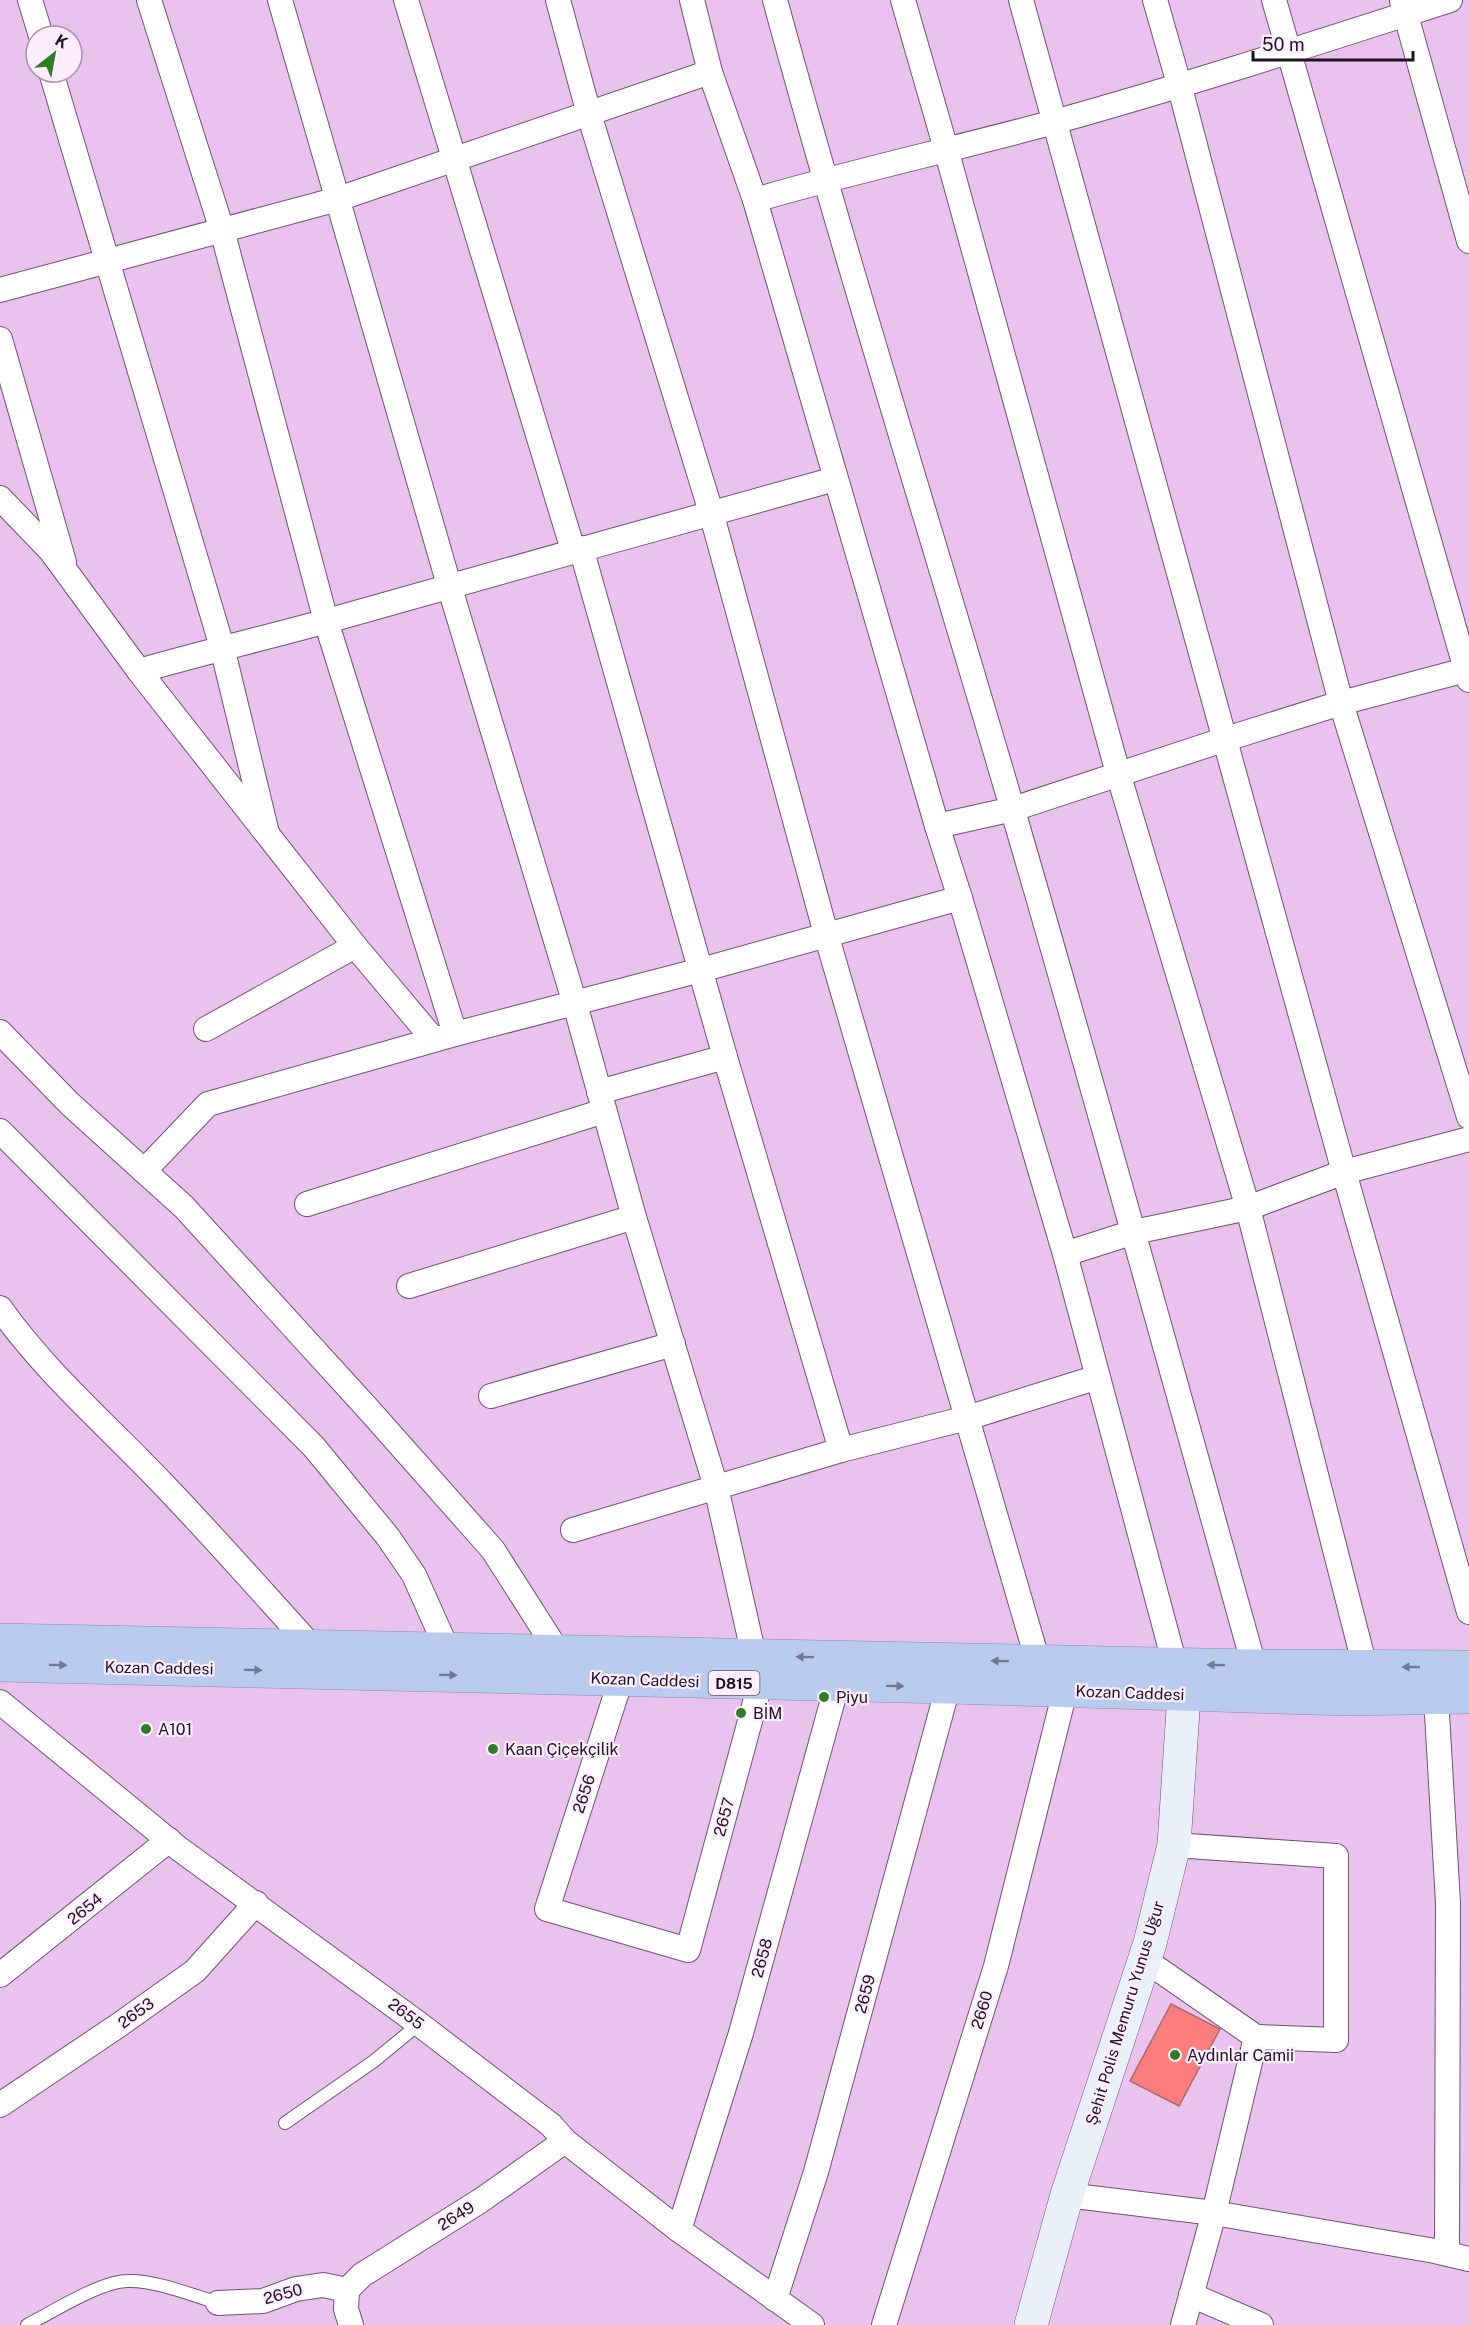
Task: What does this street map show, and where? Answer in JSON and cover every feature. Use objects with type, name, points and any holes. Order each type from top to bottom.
[{"type":"highway","name":"Kozan Caddesi","points":[[0,1640],[558,1652],[757,1670],[837,1685],[1065,1692],[1180,1680],[1254,1666],[1469,1667]]},
{"type":"highway","name":"Kozan Caddesi","points":[[0,1665],[621,1679],[757,1670],[1038,1662],[1347,1699],[1469,1697]]},
{"type":"main road","name":"Şehit Polis Memuru Yunus Uğur","points":[[1031,2325],[1067,2195],[1145,1960],[1174,1845],[1180,1680]]},
{"type":"street","points":[[30,0],[37,24]]},
{"type":"street","points":[[149,0],[222,230],[326,621],[444,1037]]},
{"type":"street","points":[[280,0],[449,585],[575,1004],[634,1217],[716,1487],[757,1670]]},
{"type":"street","points":[[406,0],[577,549],[842,1450]]},
{"type":"street","points":[[558,0],[589,114],[711,512],[826,934],[1038,1662]]},
{"type":"street","points":[[692,0],[710,72],[754,200],[1065,1254],[1180,1680]]},
{"type":"street","points":[[775,0],[824,180],[1013,809],[1134,1232],[1254,1666]]},
{"type":"street","points":[[903,0],[1118,773],[1248,1208],[1365,1667]]},
{"type":"street","points":[[1021,0],[1344,1172],[1469,1612]]},
{"type":"street","points":[[1155,0],[1341,703],[1469,1117]]},
{"type":"street","points":[[937,826],[1013,809],[1118,773],[1341,703],[1468,673],[1287,52],[1274,0]]},
{"type":"street","points":[[754,200],[1054,122],[1287,52],[1404,7],[1450,0]]},
{"type":"street","points":[[1404,7],[1469,241]]},
{"type":"street","points":[[0,290],[338,199],[455,161],[710,72]]},
{"type":"street","points":[[55,84],[222,647],[267,833]]},
{"type":"street","points":[[0,339],[67,573]]},
{"type":"street","points":[[139,671],[835,479]]},
{"type":"street","points":[[0,498],[51,551],[139,671],[355,946],[444,1037]]},
{"type":"street","points":[[144,1171],[208,1104],[444,1037],[701,970],[960,897]]},
{"type":"street","points":[[206,1029],[355,946]]},
{"type":"street","points":[[0,1032],[70,1104],[184,1207],[493,1550],[558,1652]]},
{"type":"street","points":[[307,1204],[725,1057]]},
{"type":"street","points":[[0,1131],[314,1447],[388,1537],[414,1575],[448,1650]]},
{"type":"street","points":[[1065,1254],[1134,1232],[1248,1208],[1344,1172],[1469,1139]]},
{"type":"street","points":[[409,1286],[634,1217]]},
{"type":"street","points":[[0,1308],[14,1327],[67,1385],[162,1482],[312,1647]]},
{"type":"street","points":[[491,1396],[672,1344]]},
{"type":"street","points":[[573,1530],[842,1450],[968,1418],[1098,1377]]},
{"type":"street","name":"2657","points":[[547,1909],[688,1950],[757,1670]]},
{"type":"street","name":"2656","points":[[547,1909],[621,1679]]},
{"type":"street","name":"2658","points":[[679,2229],[741,2033],[837,1685]]},
{"type":"street","name":"2659","points":[[775,2299],[816,2172],[948,1687]]},
{"type":"street","name":"2660","points":[[884,2325],[996,1966],[1065,1692]]},
{"type":"street","points":[[1067,2195],[1214,2213],[1458,2256],[1448,1903],[1436,1697]]},
{"type":"street","name":"2655","points":[[0,1702],[169,1840],[419,2024],[551,2125],[566,2141],[679,2229],[812,2325]]},
{"type":"street","name":"2654","points":[[0,1976],[169,1840]]},
{"type":"street","points":[[1145,1960],[1256,2037],[1336,2040],[1336,1856],[1174,1845]]},
{"type":"street","name":"2653","points":[[0,2105],[117,2027],[195,1971],[256,1903]]},
{"type":"street","points":[[1183,2325],[1214,2213],[1256,2037]]},
{"type":"street","name":"2649","points":[[347,2290],[362,2275],[480,2201],[566,2141]]},
{"type":"street","name":"2650","points":[[218,2303],[263,2301],[296,2289],[323,2285],[347,2290]]},
{"type":"street","points":[[347,2290],[346,2309],[351,2325]]},
{"type":"street","points":[[1191,2295],[1261,2325]]},
{"type":"lane","points":[[285,2123],[374,2061],[419,2024]]},
{"type":"lane","points":[[27,2325],[106,2286],[127,2281],[143,2282],[218,2303]]},
{"type":"building","name":"Aydınlar Camii","points":[[1171,2004],[1220,2029],[1179,2106],[1130,2081]]},
{"type":"place","name":"Piyu","points":[[824,1697]]},
{"type":"place","name":"BİM","points":[[741,1713]]},
{"type":"place","name":"A101","points":[[146,1729]]},
{"type":"place","name":"Kaan Çiçekçilik","points":[[493,1749]]},
{"type":"place","name":"Aydınlar Camii","points":[[1175,2055]]}]
